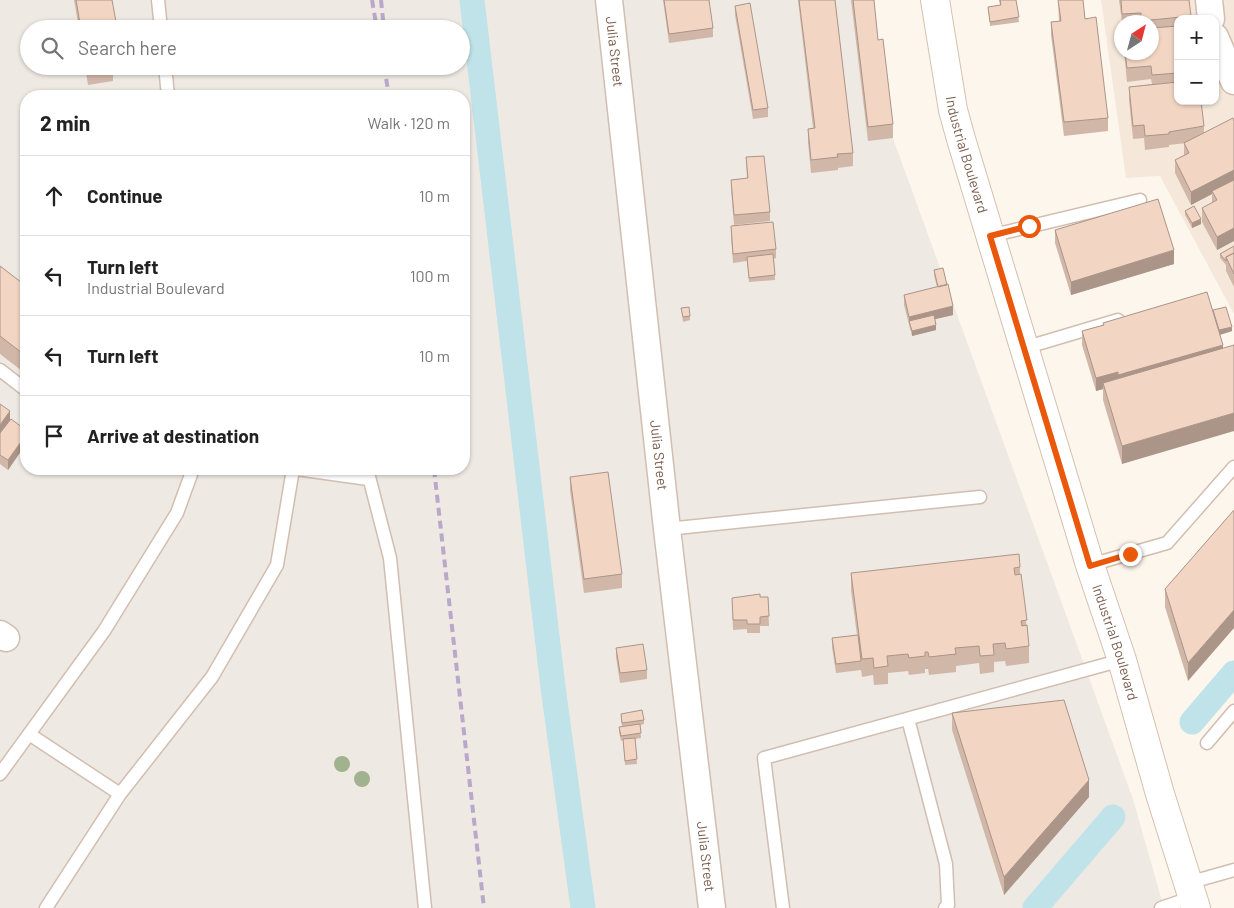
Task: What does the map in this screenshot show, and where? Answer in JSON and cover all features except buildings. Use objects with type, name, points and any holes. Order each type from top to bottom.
[{"type":"main road","name":"Industrial Boulevard","points":[[935,0],[953,110],[1090,566],[1122,660],[1192,896]]},
{"type":"street","name":"Julia Street","points":[[609,0],[667,529],[712,908]]},
{"type":"street","points":[[1209,0],[1211,15]]},
{"type":"street","points":[[1219,46],[1234,81]]},
{"type":"lane","points":[[158,0],[160,20]]},
{"type":"lane","points":[[166,75],[167,90]]},
{"type":"lane","points":[[990,236],[1140,200]]},
{"type":"lane","points":[[1024,348],[1126,318]]},
{"type":"lane","points":[[0,370],[20,385]]},
{"type":"lane","points":[[1090,566],[1167,543],[1234,467]]},
{"type":"lane","points":[[0,774],[104,631],[178,513],[191,475]]},
{"type":"lane","points":[[46,908],[120,794],[212,677],[277,564],[292,475]]},
{"type":"lane","points":[[368,475],[390,558],[425,908]]},
{"type":"lane","points":[[667,529],[980,497]]},
{"type":"lane","points":[[783,908],[764,758],[1122,660]]},
{"type":"lane","points":[[1207,743],[1234,711]]},
{"type":"lane","points":[[908,719],[946,864],[948,905],[945,908]]},
{"type":"lane","points":[[29,734],[120,794]]},
{"type":"lane","points":[[1162,908],[1192,896],[1234,870]]},
{"type":"shaded area","points":[[0,0],[870,0],[882,108],[1133,799],[1164,908],[0,908]]},
{"type":"shaded area","points":[[1101,0],[1234,0],[1234,314],[1160,176],[1126,178]]},
{"type":"waterway","points":[[472,0],[553,687],[583,908]]},
{"type":"waterway","points":[[1192,722],[1234,673]]},
{"type":"waterway","points":[[1035,908],[1113,817]]},
{"type":"railway","points":[[372,0],[375,20]]},
{"type":"railway","points":[[381,0],[383,20]]},
{"type":"railway","points":[[386,75],[388,90]]},
{"type":"railway","points":[[435,475],[484,908]]},
{"type":"route","points":[[1029,226],[990,236],[1090,566],[1130,554]]}]
